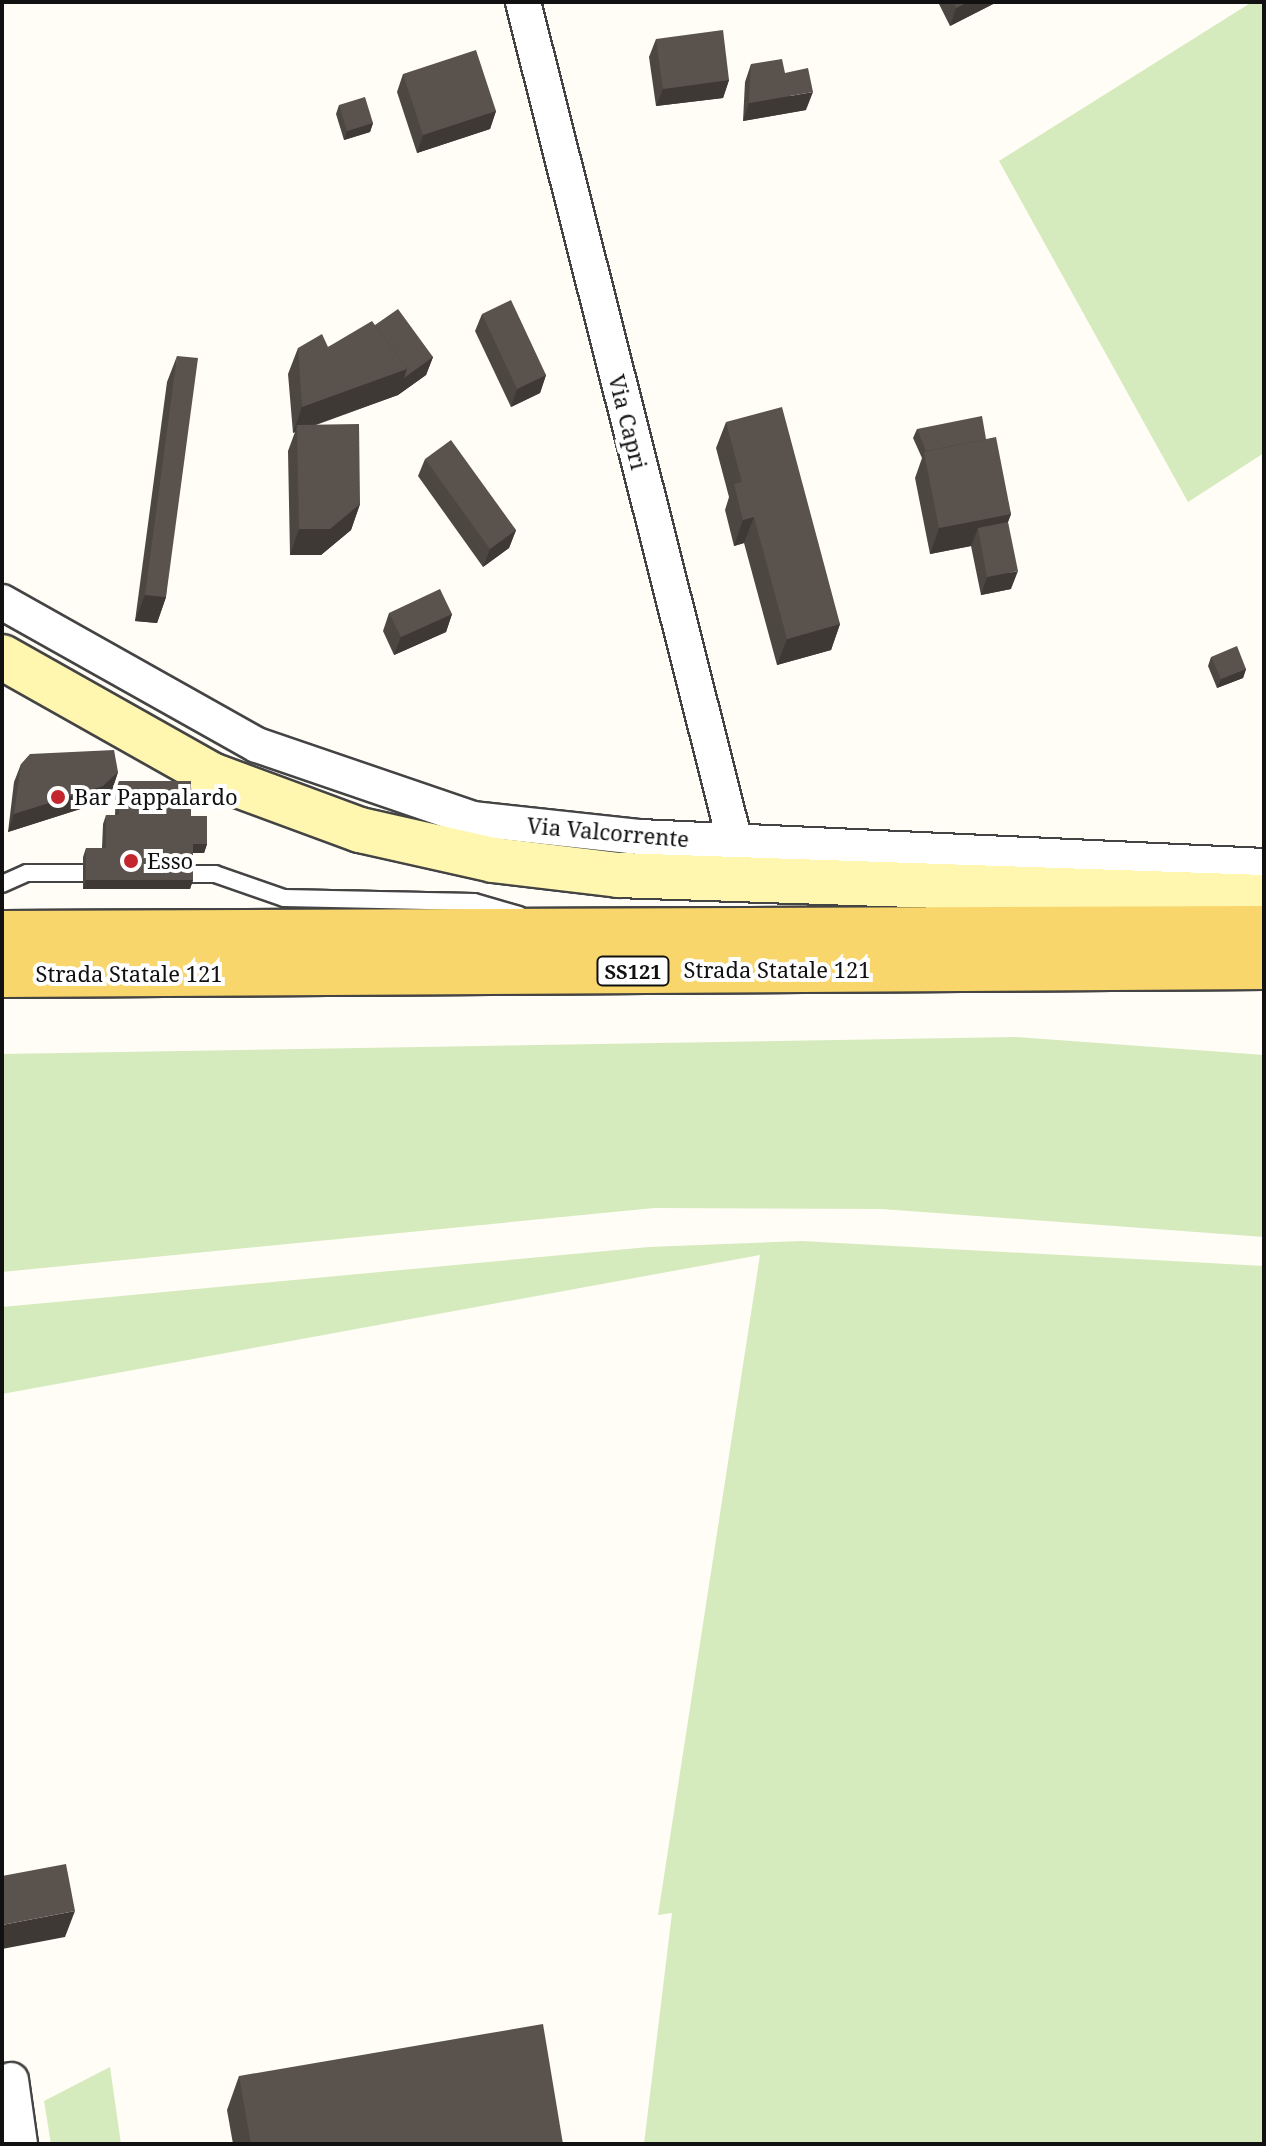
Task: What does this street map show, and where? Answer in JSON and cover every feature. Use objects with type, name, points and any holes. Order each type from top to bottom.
[{"type":"main road","points":[[2,657],[238,787],[360,830],[493,860],[618,875],[1264,897]]},
{"type":"main road","name":"Strada Statale 121","points":[[2,933],[1264,928]]},
{"type":"main road","name":"Strada Statale 121","points":[[2,975],[1264,967]]},
{"type":"street","name":"Via Capri","points":[[523,2],[735,842]]},
{"type":"street","name":"Via Valcorrente","points":[[2,602],[257,745],[473,819],[735,842],[1264,866]]},
{"type":"street","points":[[11,2080],[20,2144]]},
{"type":"lane","points":[[2,884],[27,873],[121,873]]},
{"type":"lane","points":[[152,874],[215,874],[284,898],[474,902],[574,931]]},
{"type":"green space","points":[[1252,2],[1264,2],[1264,453],[1188,502],[999,161]]},
{"type":"green space","points":[[1016,1037],[1264,1055],[1264,1237],[882,1209],[654,1208],[2,1272],[2,1054]]},
{"type":"green space","points":[[801,1241],[1264,1266],[1264,2144],[644,2144],[672,1913],[658,1915],[760,1255],[2,1394],[2,1307],[649,1247]]},
{"type":"green space","points":[[110,2067],[121,2144],[51,2144],[44,2101]]},
{"type":"building","points":[[953,2],[968,2],[956,8]]},
{"type":"building","points":[[723,30],[729,80],[663,89],[656,39]]},
{"type":"building","points":[[476,50],[496,111],[423,135],[403,74]]},
{"type":"building","points":[[782,59],[785,73],[808,68],[813,92],[749,103],[751,64]]},
{"type":"building","points":[[365,97],[373,123],[347,131],[339,105]]},
{"type":"building","points":[[511,300],[546,375],[517,389],[482,314]]},
{"type":"building","points":[[398,309],[433,357],[404,378],[407,369],[375,325]]},
{"type":"building","points":[[372,321],[407,369],[302,407],[298,348],[322,334],[328,347]]},
{"type":"building","points":[[177,356],[198,358],[166,597],[145,595]]},
{"type":"building","points":[[782,407],[840,624],[787,639],[754,517],[743,520],[734,484],[742,482],[726,422]]},
{"type":"building","points":[[982,416],[986,439],[926,451],[917,429]]},
{"type":"building","points":[[359,424],[360,504],[330,529],[299,529],[297,425]]},
{"type":"building","points":[[996,437],[1011,514],[939,528],[924,452]]},
{"type":"building","points":[[451,440],[516,530],[490,549],[425,459]]},
{"type":"building","points":[[1008,522],[1018,571],[987,577],[978,528]]},
{"type":"building","points":[[440,589],[452,614],[401,637],[389,613]]},
{"type":"building","points":[[1237,646],[1246,669],[1221,679],[1211,657]]},
{"type":"building","name":"Bar Pappalardo","points":[[114,750],[118,772],[103,786],[14,814],[21,764],[30,754]]},
{"type":"building","points":[[119,781],[191,781],[191,816],[207,816],[207,844],[193,844],[193,880],[86,880],[86,848],[106,848],[106,815],[119,815]]},
{"type":"building","points":[[66,1864],[75,1911],[2,1925],[2,1876]]},
{"type":"building","points":[[543,2024],[563,2144],[251,2144],[239,2076]]},
{"type":"place","name":"Bar Pappalardo","points":[[58,797]]},
{"type":"place","name":"Esso","points":[[131,861]]}]
